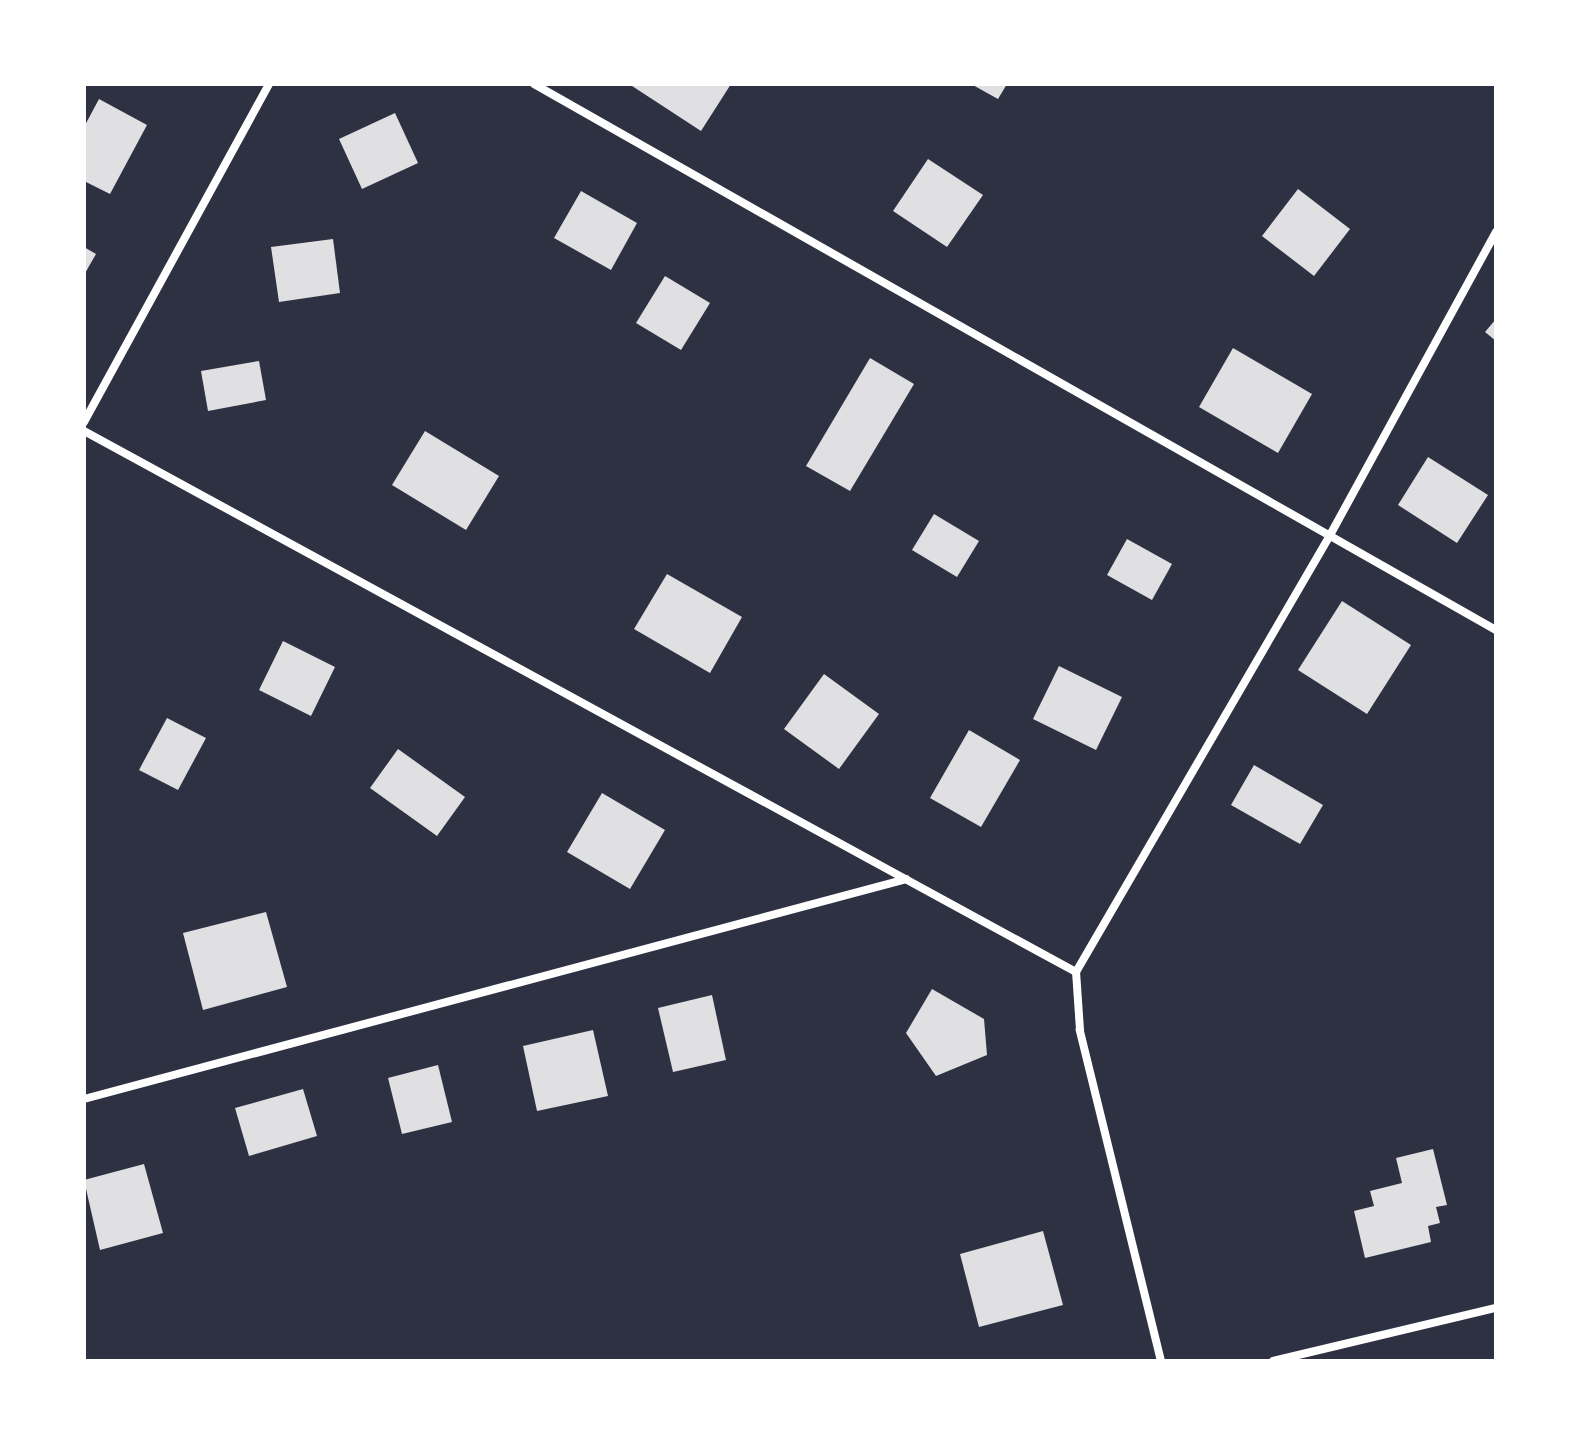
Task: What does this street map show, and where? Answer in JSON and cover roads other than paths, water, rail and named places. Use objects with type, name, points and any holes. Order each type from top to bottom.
[{"type":"street","points":[[84,422],[269,84]]},
{"type":"street","points":[[534,84],[1496,630]]},
{"type":"street","points":[[1161,1361],[1080,1030],[1076,972],[1329,537],[1496,232]]},
{"type":"street","points":[[84,400],[93,406]]},
{"type":"street","points":[[84,431],[1076,972]]},
{"type":"street","points":[[84,1099],[907,878]]},
{"type":"street","points":[[1273,1361],[1496,1308]]}]
